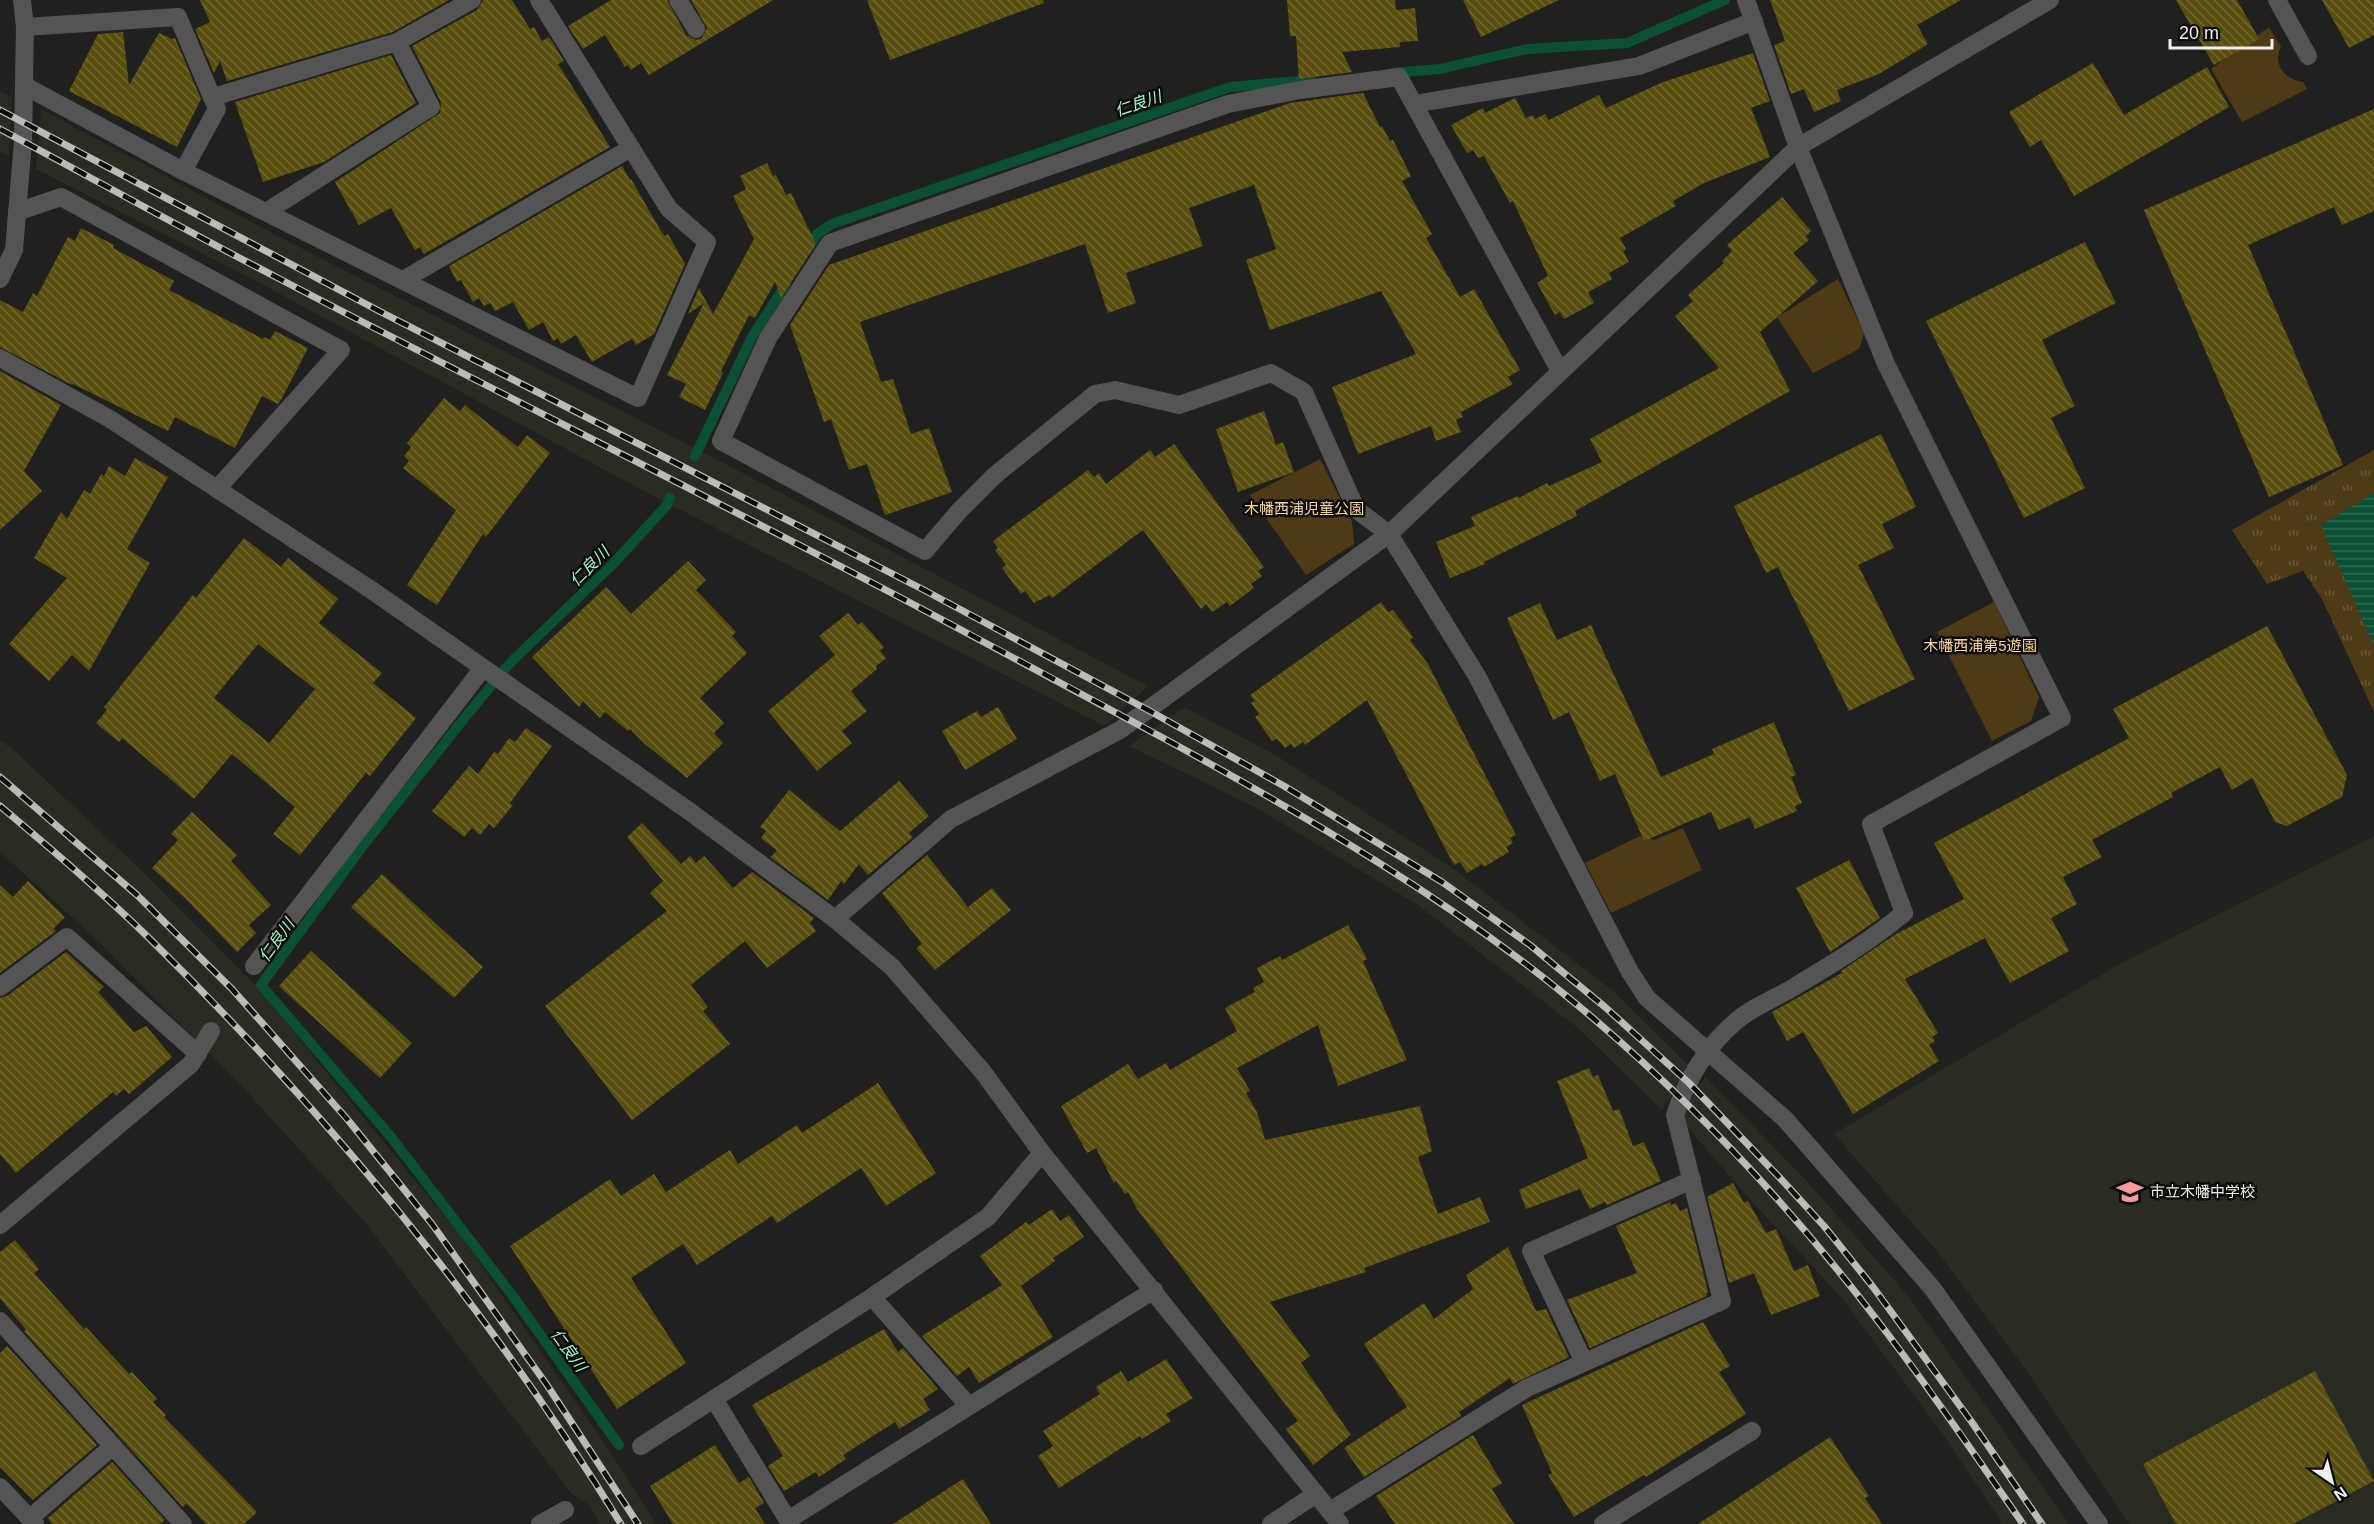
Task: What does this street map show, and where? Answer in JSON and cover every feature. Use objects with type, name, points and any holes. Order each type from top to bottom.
[{"type":"street","points":[[0,279],[17,212],[25,86],[25,27],[22,0]]},
{"type":"street","points":[[213,97],[397,42],[472,0]]},
{"type":"street","points":[[25,86],[183,171],[638,398],[706,242],[669,209],[539,0]]},
{"type":"street","points":[[678,0],[696,29]]},
{"type":"street","points":[[835,919],[951,819],[1120,730],[1389,534],[1798,147],[2050,0]]},
{"type":"street","points":[[2277,0],[2308,56]]},
{"type":"street","points":[[0,358],[110,418],[370,589],[689,811],[835,919],[892,968],[983,1072],[1042,1153],[1335,1518],[1527,1388],[1722,1301],[1675,1115],[1680,1099],[1707,1050],[1735,1022],[1828,968],[1904,914],[1871,824],[2062,718],[1886,364],[1798,147],[1751,6],[1639,66],[1414,104]]},
{"type":"street","points":[[25,27],[178,17],[217,109],[183,171]]},
{"type":"street","points":[[266,212],[430,107],[397,42]]},
{"type":"street","points":[[1560,371],[1399,77],[1300,90],[1228,104],[830,243],[768,338],[721,441],[925,551],[959,511],[994,476],[1095,394],[1115,390],[1179,405],[1271,373],[1304,392],[1356,509],[1389,534],[1477,676],[1630,972],[1647,998],[1692,1040],[1707,1050],[1785,1119],[1933,1289],[2099,1524]]},
{"type":"street","points":[[403,280],[631,148]]},
{"type":"street","points":[[17,212],[61,197],[341,350],[217,489]]},
{"type":"street","points":[[254,966],[484,669]]},
{"type":"street","points":[[0,987],[68,937],[198,1054]]},
{"type":"street","points":[[0,1225],[191,1064],[211,1031]]},
{"type":"street","points":[[641,1446],[872,1297],[988,1217],[1042,1153]]},
{"type":"street","points":[[1584,1362],[1531,1251],[1692,1180]]},
{"type":"street","points":[[714,1399],[788,1520],[1154,1290]]},
{"type":"street","points":[[872,1297],[969,1406]]},
{"type":"street","points":[[0,1321],[183,1524]]},
{"type":"street","points":[[1603,1524],[1752,1431]]},
{"type":"street","points":[[0,1487],[33,1521],[113,1446]]},
{"type":"street","points":[[1271,1524],[1316,1494]]},
{"type":"street","points":[[540,1524],[565,1510]]},
{"type":"shaded area","points":[[0,91],[12,97],[9,156],[0,151]]},
{"type":"shaded area","points":[[41,109],[279,237],[714,458],[1148,686],[1105,726],[655,497],[258,282],[36,169]]},
{"type":"shaded area","points":[[2374,493],[2374,646],[2321,525]]},
{"type":"shaded area","points":[[1184,707],[1277,756],[1451,867],[1612,990],[1690,1067],[1662,1110],[1578,1028],[1418,905],[1257,808],[1129,746]]},
{"type":"shaded area","points":[[0,740],[16,752],[143,872],[256,986],[464,1240],[612,1455],[656,1524],[600,1524],[589,1505],[571,1493],[364,1221],[250,1095],[97,940],[0,852]]},
{"type":"shaded area","name":"市立木幡中学校","points":[[2374,836],[2374,1524],[2129,1524],[2026,1370],[1936,1250],[1834,1134],[2123,962]]},
{"type":"shaded area","points":[[1705,1077],[1803,1177],[1909,1297],[2069,1524],[2003,1524],[1940,1430],[1841,1297],[1755,1205],[1679,1118]]},
{"type":"green space","points":[[2269,27],[2281,47],[2278,59],[2282,70],[2291,78],[2303,82],[2307,89],[2242,122],[2211,69]]},
{"type":"green space","points":[[1838,279],[1864,333],[1859,349],[1813,373],[1777,317]]},
{"type":"green space","points":[[2374,450],[2374,712],[2322,599],[2303,571],[2267,584],[2232,530]]},
{"type":"green space","name":"木幡西浦児童公園","points":[[1320,459],[1352,522],[1354,544],[1306,575],[1250,495]]},
{"type":"green space","name":"木幡西浦第5遊園","points":[[1994,602],[2039,697],[2031,721],[1992,741],[1937,632]]},
{"type":"green space","points":[[1683,828],[1702,870],[1611,913],[1585,863],[1640,836],[1654,840]]},
{"type":"building","points":[[200,0],[449,0],[393,32],[227,81],[220,61],[214,73],[195,29],[210,22]]},
{"type":"building","points":[[483,0],[512,0],[530,29],[534,27],[542,41],[549,37],[564,61],[558,64],[610,147],[424,254],[420,247],[415,250],[391,208],[359,225],[335,182],[440,113],[441,102],[412,46],[477,10]]},
{"type":"building","points":[[611,0],[667,0],[686,35],[696,40],[702,38],[707,28],[691,0],[773,0],[649,75],[641,63],[631,70],[628,65],[625,67],[605,35],[583,49],[568,26]]},
{"type":"building","points":[[867,0],[1043,0],[1044,3],[890,60]]},
{"type":"building","points":[[1287,0],[1395,0],[1396,10],[1415,8],[1418,41],[1400,42],[1400,47],[1342,52],[1352,72],[1299,79],[1296,36],[1290,36]]},
{"type":"building","points":[[1463,0],[1559,0],[1481,37]]},
{"type":"building","points":[[1770,0],[1961,0],[1917,25],[1928,44],[1879,74],[1837,90],[1841,101],[1814,112],[1804,89],[1791,94],[1774,45],[1785,41]]},
{"type":"building","points":[[2176,0],[2237,0],[2259,39],[2214,65]]},
{"type":"building","points":[[2322,0],[2374,0],[2374,35],[2349,48]]},
{"type":"building","points":[[123,32],[129,85],[159,33],[172,39],[175,38],[201,99],[177,147],[69,91],[98,34]]},
{"type":"building","points":[[1753,53],[1770,101],[1751,108],[1770,157],[1704,183],[1673,201],[1676,206],[1620,238],[1629,262],[1609,273],[1612,279],[1588,292],[1594,303],[1564,319],[1560,312],[1555,315],[1537,283],[1548,276],[1513,201],[1510,203],[1484,156],[1478,158],[1473,150],[1467,153],[1451,125],[1483,108],[1485,113],[1515,98],[1526,118],[1533,115],[1535,119],[1545,114],[1549,120],[1599,95],[1606,108],[1663,82]]},
{"type":"building","points":[[391,55],[416,103],[324,162],[263,182],[235,102]]},
{"type":"building","points":[[2093,63],[2124,115],[2207,67],[2229,107],[2074,196],[2041,140],[2030,147],[2009,112]]},
{"type":"building","points":[[1363,93],[1380,127],[1382,126],[1390,141],[1393,140],[1411,176],[1402,181],[1432,234],[1426,238],[1460,297],[1474,289],[1520,370],[1508,377],[1513,384],[1461,412],[1463,417],[1456,420],[1461,432],[1436,441],[1431,426],[1358,454],[1332,387],[1416,354],[1381,291],[1270,330],[1246,260],[1276,249],[1254,185],[1189,208],[1203,246],[1126,273],[1136,303],[1108,313],[1085,244],[860,322],[881,382],[893,379],[911,434],[929,428],[952,492],[885,515],[867,464],[849,470],[831,419],[824,422],[790,325],[829,265],[1290,103]]},
{"type":"building","points":[[2374,109],[2374,211],[2342,225],[2334,207],[2248,245],[2343,465],[2269,497],[2144,210]]},
{"type":"building","points":[[767,163],[786,195],[791,193],[816,244],[781,298],[775,282],[755,318],[749,315],[721,371],[723,373],[705,410],[679,397],[686,384],[667,375],[704,303],[688,314],[699,288],[713,314],[754,239],[733,196],[746,189],[740,176]]},
{"type":"building","points":[[622,166],[661,231],[665,236],[668,234],[685,264],[654,334],[636,345],[632,339],[592,362],[576,335],[561,344],[558,338],[553,341],[543,322],[529,330],[513,302],[495,311],[490,303],[484,306],[479,298],[473,302],[461,280],[457,282],[449,266]]},
{"type":"building","points":[[1782,197],[1811,231],[1806,236],[1809,240],[1793,253],[1818,281],[1760,332],[1790,391],[1575,511],[1577,516],[1484,562],[1485,564],[1450,578],[1436,542],[1475,526],[1471,517],[1518,496],[1519,498],[1547,483],[1549,486],[1602,462],[1590,439],[1719,368],[1675,316],[1693,301],[1688,295],[1724,263],[1722,261],[1732,251],[1727,245]]},
{"type":"building","points":[[81,228],[174,281],[169,290],[263,339],[264,337],[270,340],[275,331],[308,348],[278,404],[262,396],[235,448],[175,417],[168,431],[0,347],[0,300],[23,312],[33,293],[37,296],[68,237],[75,241]]},
{"type":"building","points":[[2085,242],[2116,303],[2042,340],[2075,406],[2051,418],[2085,488],[2024,518],[1926,321]]},
{"type":"building","points":[[0,371],[61,405],[24,471],[42,491],[0,530]]},
{"type":"building","points":[[444,398],[460,411],[465,405],[518,447],[527,435],[550,453],[486,537],[483,534],[437,605],[407,585],[456,510],[403,468],[409,461],[404,456],[411,447],[407,443]]},
{"type":"building","points":[[1264,411],[1276,445],[1283,442],[1294,472],[1238,492],[1216,429]]},
{"type":"building","points":[[1881,434],[1916,507],[1882,524],[1894,548],[1858,565],[1915,679],[1849,711],[1778,567],[1766,573],[1734,506]]},
{"type":"building","points":[[1174,444],[1264,567],[1258,571],[1262,576],[1251,584],[1254,588],[1230,606],[1227,602],[1212,612],[1206,604],[1201,609],[1143,530],[1052,598],[1050,595],[1034,603],[1025,591],[1021,594],[1002,568],[1006,565],[995,550],[998,548],[993,541],[1088,470],[1094,477],[1099,473],[1106,484],[1150,450],[1155,457]]},
{"type":"building","points":[[135,458],[168,477],[127,549],[150,563],[89,671],[72,655],[49,681],[9,644],[67,578],[34,558],[61,512],[67,519],[84,490],[90,494],[101,474],[104,476],[109,466],[125,476]]},
{"type":"building","points":[[244,538],[281,567],[288,558],[338,599],[319,623],[382,673],[373,683],[416,718],[370,776],[366,773],[300,855],[273,834],[295,807],[232,754],[194,799],[122,738],[119,742],[96,723],[107,710],[104,707],[193,595],[196,598]],"holes":[[[258,644],[315,689],[269,743],[214,698]]]},
{"type":"building","points":[[688,561],[706,580],[696,590],[736,632],[732,636],[747,653],[700,698],[724,723],[714,733],[723,743],[687,778],[630,729],[628,731],[605,712],[600,718],[583,701],[579,707],[532,657],[606,587],[631,614]]},
{"type":"building","points":[[1381,602],[1388,612],[1393,610],[1413,637],[1410,640],[1428,664],[1516,835],[1510,838],[1513,843],[1506,847],[1509,852],[1484,867],[1482,864],[1467,873],[1460,862],[1454,865],[1367,700],[1305,745],[1303,742],[1294,748],[1291,744],[1285,748],[1277,739],[1272,741],[1255,717],[1259,714],[1251,703],[1255,701],[1250,695]]},
{"type":"building","points":[[1540,603],[1557,640],[1591,625],[1661,777],[1714,754],[1712,749],[1774,722],[1796,775],[1791,777],[1802,803],[1795,806],[1797,811],[1755,829],[1750,817],[1719,830],[1711,812],[1644,841],[1615,774],[1600,781],[1569,712],[1553,720],[1507,618]]},
{"type":"building","points":[[848,613],[858,625],[862,622],[884,647],[880,651],[886,658],[876,666],[877,669],[851,691],[867,711],[842,731],[852,743],[817,771],[768,711],[835,655],[819,636]]},
{"type":"building","points":[[2267,626],[2347,775],[2342,797],[2287,826],[2275,822],[2252,778],[2232,790],[2220,767],[2171,793],[2173,797],[2092,840],[2102,857],[2063,877],[2077,904],[2051,918],[2069,951],[2010,983],[1985,938],[1905,979],[1938,1033],[1932,1037],[1935,1041],[1929,1045],[1939,1061],[1853,1114],[1803,1032],[1787,1041],[1772,1012],[1842,973],[1841,971],[1896,934],[1964,899],[1934,843],[2129,738],[2113,709]]},
{"type":"building","points":[[998,707],[1017,739],[965,770],[942,731],[977,711],[981,717]]},
{"type":"building","points":[[526,728],[552,746],[510,803],[513,805],[494,828],[489,824],[480,835],[472,828],[464,837],[432,811],[469,766],[478,774],[494,752],[498,754],[509,738],[515,742]]},
{"type":"building","points":[[899,781],[929,816],[909,833],[913,837],[868,875],[859,864],[844,884],[841,881],[828,900],[770,857],[777,851],[761,838],[766,831],[760,827],[789,790],[840,831]]},
{"type":"building","points":[[192,812],[237,855],[231,861],[271,905],[249,925],[256,933],[237,952],[187,900],[152,868],[178,840],[171,834]]},
{"type":"building","points":[[642,823],[681,864],[690,856],[696,863],[704,856],[733,888],[752,872],[814,918],[810,923],[816,931],[767,968],[745,941],[691,985],[708,1007],[703,1011],[730,1044],[632,1120],[545,1006],[667,911],[650,893],[663,881],[627,837]]},
{"type":"building","points":[[927,855],[968,907],[992,888],[1011,910],[935,970],[916,948],[922,944],[882,893]]},
{"type":"building","points":[[1849,860],[1880,918],[1830,952],[1796,888]]},
{"type":"building","points":[[382,874],[483,967],[454,998],[351,907]]},
{"type":"building","points":[[28,881],[65,917],[53,929],[56,931],[0,973],[0,885],[13,897]]},
{"type":"building","points":[[1348,925],[1367,959],[1363,961],[1407,1060],[1338,1086],[1318,1025],[1237,1068],[1250,1091],[1246,1093],[1257,1112],[1265,1140],[1420,1106],[1432,1151],[1418,1157],[1438,1214],[1480,1197],[1490,1222],[1364,1268],[1366,1272],[1270,1302],[1310,1356],[1301,1363],[1351,1435],[1313,1465],[1286,1429],[1298,1421],[1137,1209],[1128,1192],[1125,1194],[1116,1181],[1114,1183],[1096,1148],[1087,1153],[1061,1106],[1128,1064],[1138,1079],[1166,1063],[1170,1070],[1237,1031],[1225,1008],[1255,992],[1253,988],[1264,982],[1257,968],[1280,956],[1282,960]]},
{"type":"building","points":[[311,951],[412,1043],[380,1078],[279,986]]},
{"type":"building","points":[[66,952],[104,987],[98,992],[134,1032],[146,1026],[172,1057],[129,1094],[124,1089],[116,1096],[113,1092],[16,1173],[0,1154],[0,998],[7,996]]},
{"type":"building","points":[[1589,1068],[1593,1077],[1598,1075],[1613,1111],[1619,1109],[1633,1146],[1644,1142],[1661,1181],[1607,1205],[1605,1202],[1590,1209],[1580,1189],[1526,1209],[1519,1190],[1588,1158],[1557,1081]]},
{"type":"building","points":[[878,1083],[936,1173],[886,1206],[861,1168],[777,1223],[772,1216],[697,1265],[683,1244],[631,1278],[686,1363],[617,1409],[510,1246],[610,1179],[621,1196],[654,1174],[666,1192],[730,1150],[738,1164],[797,1125],[802,1133]]},
{"type":"building","points":[[1733,1183],[1744,1203],[1748,1201],[1766,1233],[1776,1229],[1794,1271],[1808,1265],[1820,1296],[1771,1315],[1754,1273],[1729,1283],[1707,1197]]},
{"type":"building","points":[[1670,1202],[1671,1205],[1676,1203],[1680,1211],[1687,1208],[1708,1292],[1707,1296],[1590,1348],[1567,1300],[1637,1273],[1616,1226]]},
{"type":"building","points":[[1052,1209],[1060,1221],[1069,1215],[1084,1237],[1053,1258],[1055,1261],[1021,1286],[1053,1337],[979,1383],[969,1367],[957,1376],[922,1336],[1002,1285],[980,1256],[1026,1222],[1029,1225]]},
{"type":"building","points":[[15,1240],[39,1269],[34,1273],[84,1329],[86,1327],[129,1374],[132,1372],[157,1399],[153,1402],[166,1415],[164,1417],[257,1512],[244,1524],[206,1524],[186,1504],[183,1507],[24,1331],[26,1330],[0,1298],[0,1252]]},
{"type":"building","points":[[1508,1247],[1536,1311],[1546,1309],[1569,1357],[1513,1384],[1510,1378],[1459,1412],[1461,1416],[1364,1477],[1344,1448],[1407,1407],[1364,1344],[1424,1303],[1434,1319],[1473,1289],[1466,1275]]},
{"type":"building","points":[[1703,1322],[1730,1366],[1719,1372],[1746,1414],[1646,1477],[1644,1475],[1574,1517],[1548,1475],[1552,1473],[1522,1405]]},
{"type":"building","points":[[884,1329],[898,1352],[903,1348],[938,1389],[923,1399],[930,1410],[899,1429],[895,1422],[843,1455],[846,1459],[819,1477],[816,1472],[784,1491],[768,1466],[783,1456],[752,1405]]},
{"type":"building","points":[[7,1346],[97,1445],[33,1500],[0,1467],[0,1353]]},
{"type":"building","points":[[1166,1359],[1193,1398],[1166,1414],[1171,1421],[1142,1439],[1140,1436],[1059,1488],[1038,1456],[1053,1446],[1043,1431],[1100,1394],[1096,1387],[1121,1371],[1128,1382]]},
{"type":"building","points":[[2315,1371],[2374,1481],[2293,1524],[2176,1524],[2143,1464]]},
{"type":"building","points":[[1473,1435],[1502,1483],[1492,1489],[1514,1524],[1395,1524],[1376,1496]]},
{"type":"building","points":[[1830,1437],[1869,1496],[1865,1498],[1882,1524],[1698,1524]]},
{"type":"building","points":[[715,1445],[739,1483],[749,1477],[764,1503],[755,1508],[765,1524],[673,1524],[650,1486]]},
{"type":"building","points":[[112,1462],[165,1520],[160,1524],[52,1524],[48,1518]]},
{"type":"building","points":[[963,1479],[991,1524],[893,1524]]},
{"type":"waterway","name":"仁良川","points":[[1392,73],[1440,69],[1527,49],[1627,43],[1725,0]]},
{"type":"waterway","name":"仁良川","points":[[807,250],[817,234],[832,224],[1230,87],[1311,80]]},
{"type":"waterway","name":"仁良川","points":[[695,456],[753,335],[786,284]]},
{"type":"waterway","name":"仁良川","points":[[619,1445],[512,1295],[391,1137],[261,985],[362,847],[512,661],[612,565],[667,505],[670,498]]},
{"type":"railway","points":[[0,110],[381,312],[924,590],[1284,786],[1442,882],[1530,945],[1605,1007],[1689,1083],[1780,1178],[1824,1226],[1873,1287],[1971,1421],[2042,1524]]},
{"type":"railway","points":[[0,129],[241,259],[842,567],[1135,723],[1219,768],[1324,829],[1428,894],[1527,965],[1575,1003],[1657,1075],[1735,1153],[1844,1277],[1896,1345],[2023,1524]]},
{"type":"railway","points":[[0,777],[137,895],[232,989],[348,1120],[432,1224],[547,1385],[638,1524]]},
{"type":"railway","points":[[0,806],[150,939],[281,1075],[343,1145],[403,1217],[517,1367],[621,1524]]},
{"type":"place","name":"市立木幡中学校","points":[[2130,1192]]}]
